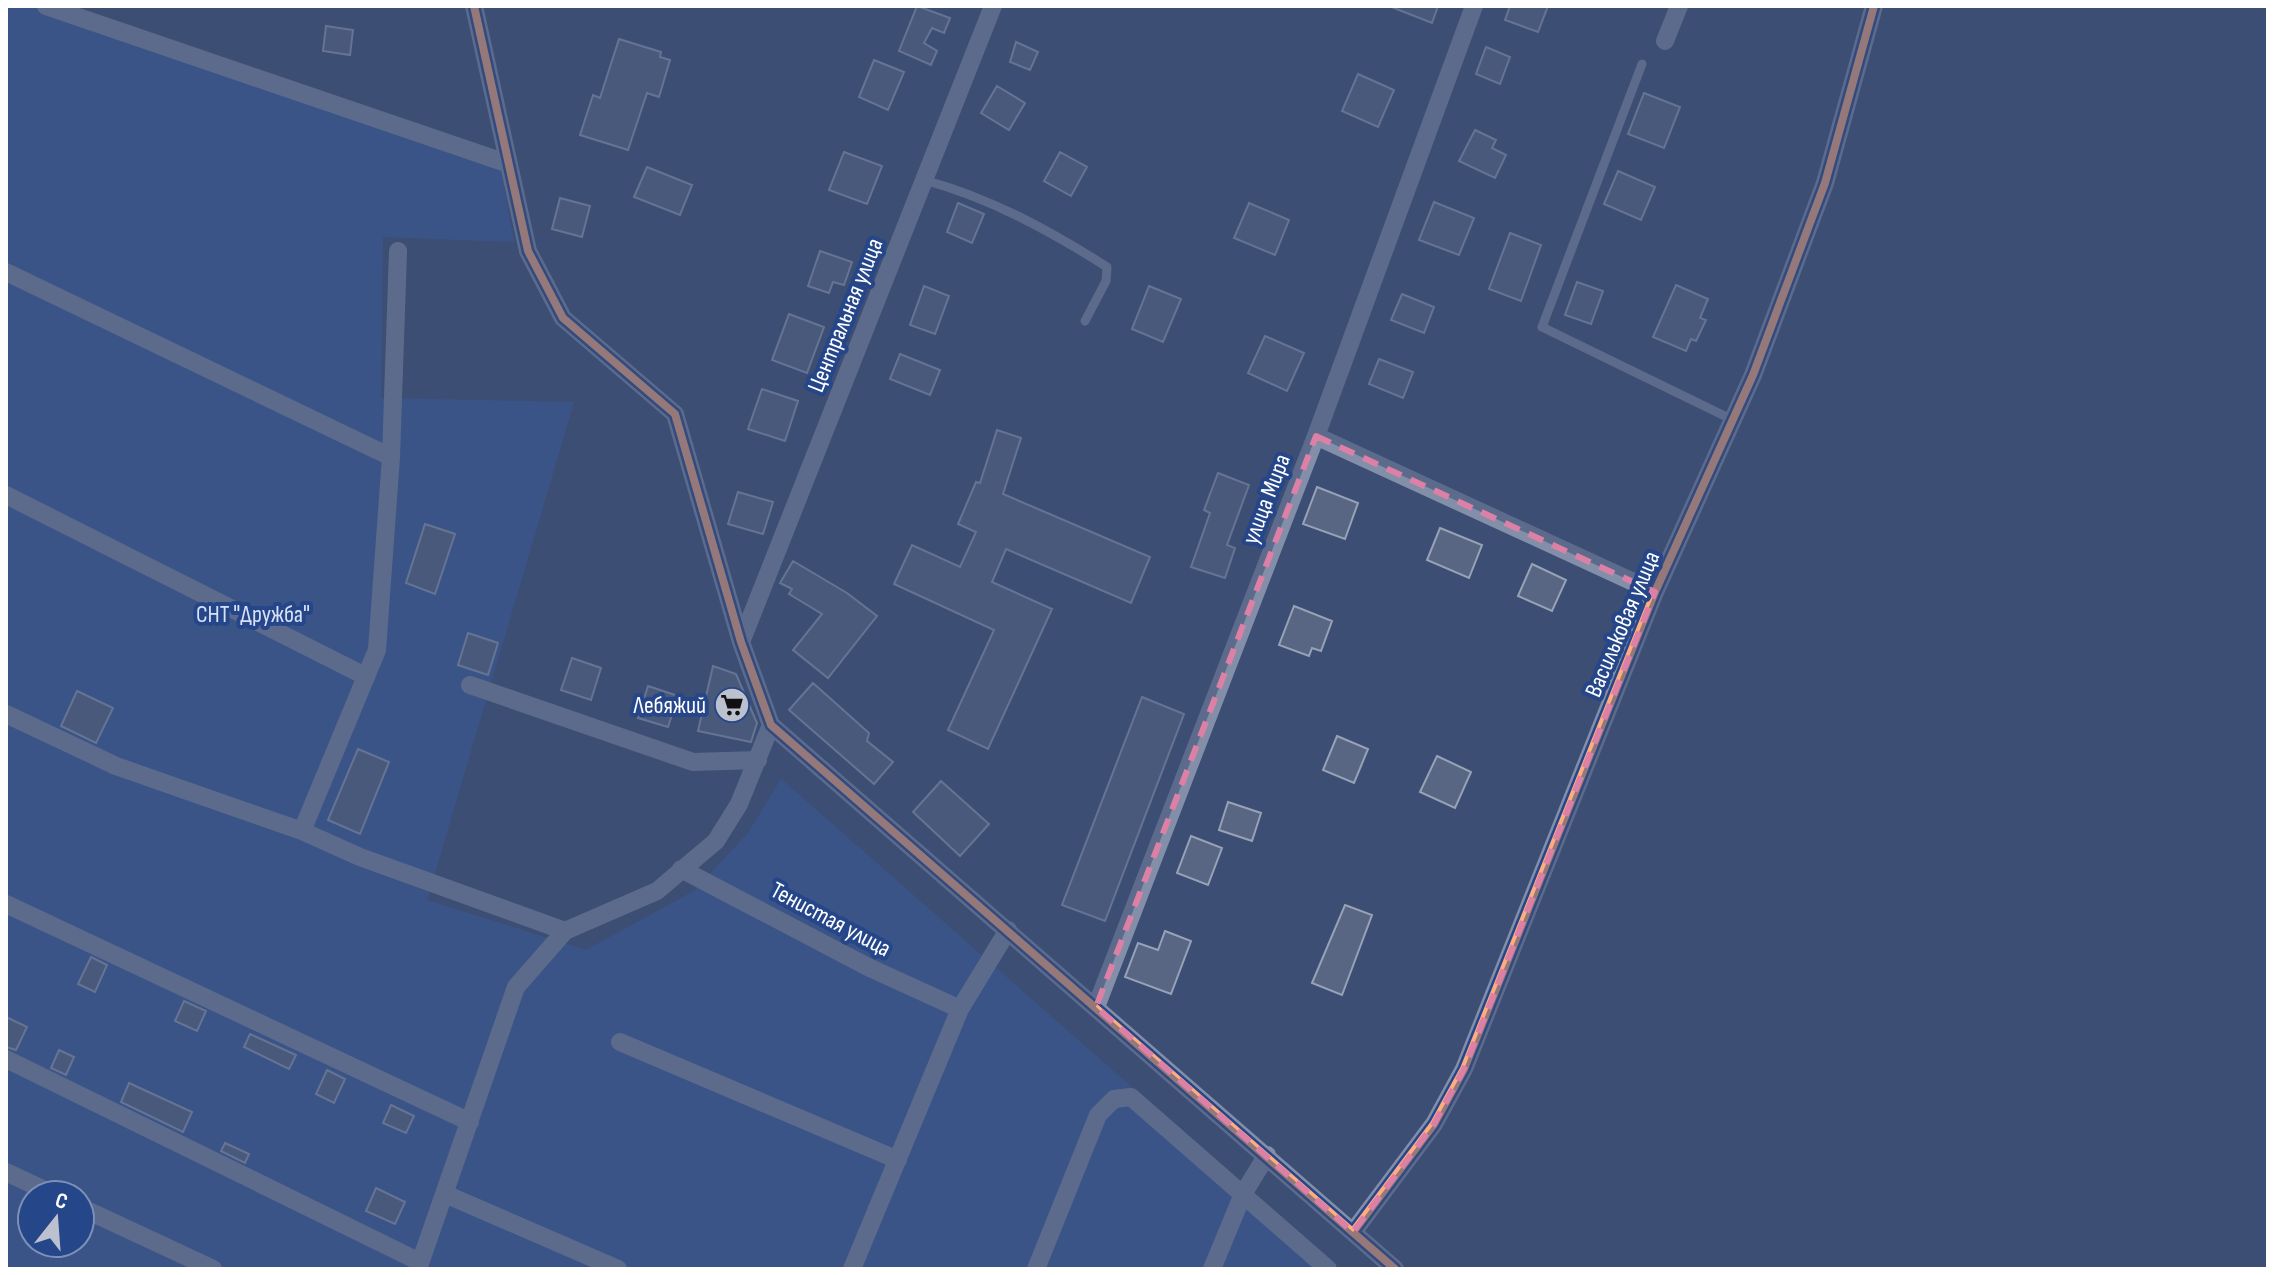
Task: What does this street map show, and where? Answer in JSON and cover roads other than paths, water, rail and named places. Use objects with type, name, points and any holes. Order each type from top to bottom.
[{"type":"street","points":[[46,6],[509,164]]},
{"type":"street","points":[[474,6],[528,251],[563,318],[675,414],[741,642],[771,725],[1395,1269]]},
{"type":"street","name":"Центральная улица","points":[[741,642],[993,6]]},
{"type":"street","name":"улица Мира","points":[[1096,1007],[1316,436],[1474,6]]},
{"type":"street","points":[[1665,41],[1679,6]]},
{"type":"street","name":"Васильковая улица","points":[[1353,1232],[1434,1124],[1464,1069],[1655,592],[1733,420],[1825,183],[1874,6]]},
{"type":"street","points":[[302,831],[377,650],[391,457],[398,251]]},
{"type":"street","points":[[6,272],[391,457]]},
{"type":"street","points":[[1316,436],[1655,592]]},
{"type":"street","points":[[6,495],[365,676]]},
{"type":"street","points":[[470,685],[626,742],[693,762],[758,760]]},
{"type":"street","points":[[6,714],[116,766],[302,831],[360,857],[565,931]]},
{"type":"street","points":[[6,1059],[419,1265],[516,987],[565,931],[657,891],[716,841],[739,804],[771,725]]},
{"type":"street","name":"Тенистая улица","points":[[681,869],[868,967],[960,1009]]},
{"type":"street","points":[[6,904],[470,1122]]},
{"type":"street","points":[[852,1269],[960,1009],[1008,930]]},
{"type":"street","points":[[620,1042],[898,1160]]},
{"type":"street","points":[[1036,1269],[1098,1115],[1114,1099],[1131,1097],[1328,1269]]},
{"type":"street","points":[[1212,1269],[1243,1194],[1267,1155]]},
{"type":"street","points":[[445,1194],[618,1269]]},
{"type":"street","points":[[96,1214],[213,1269]]},
{"type":"lane","points":[[1642,64],[1542,327],[1733,420]]},
{"type":"lane","points":[[924,180],[969,192],[1064,240],[1107,267],[1106,281],[1085,321]]},
{"type":"place","name":"Лебяжий","points":[[732,705]]},
{"type":"park label","name":"СНТ \"Дружба\"","points":[[253,614]]}]
